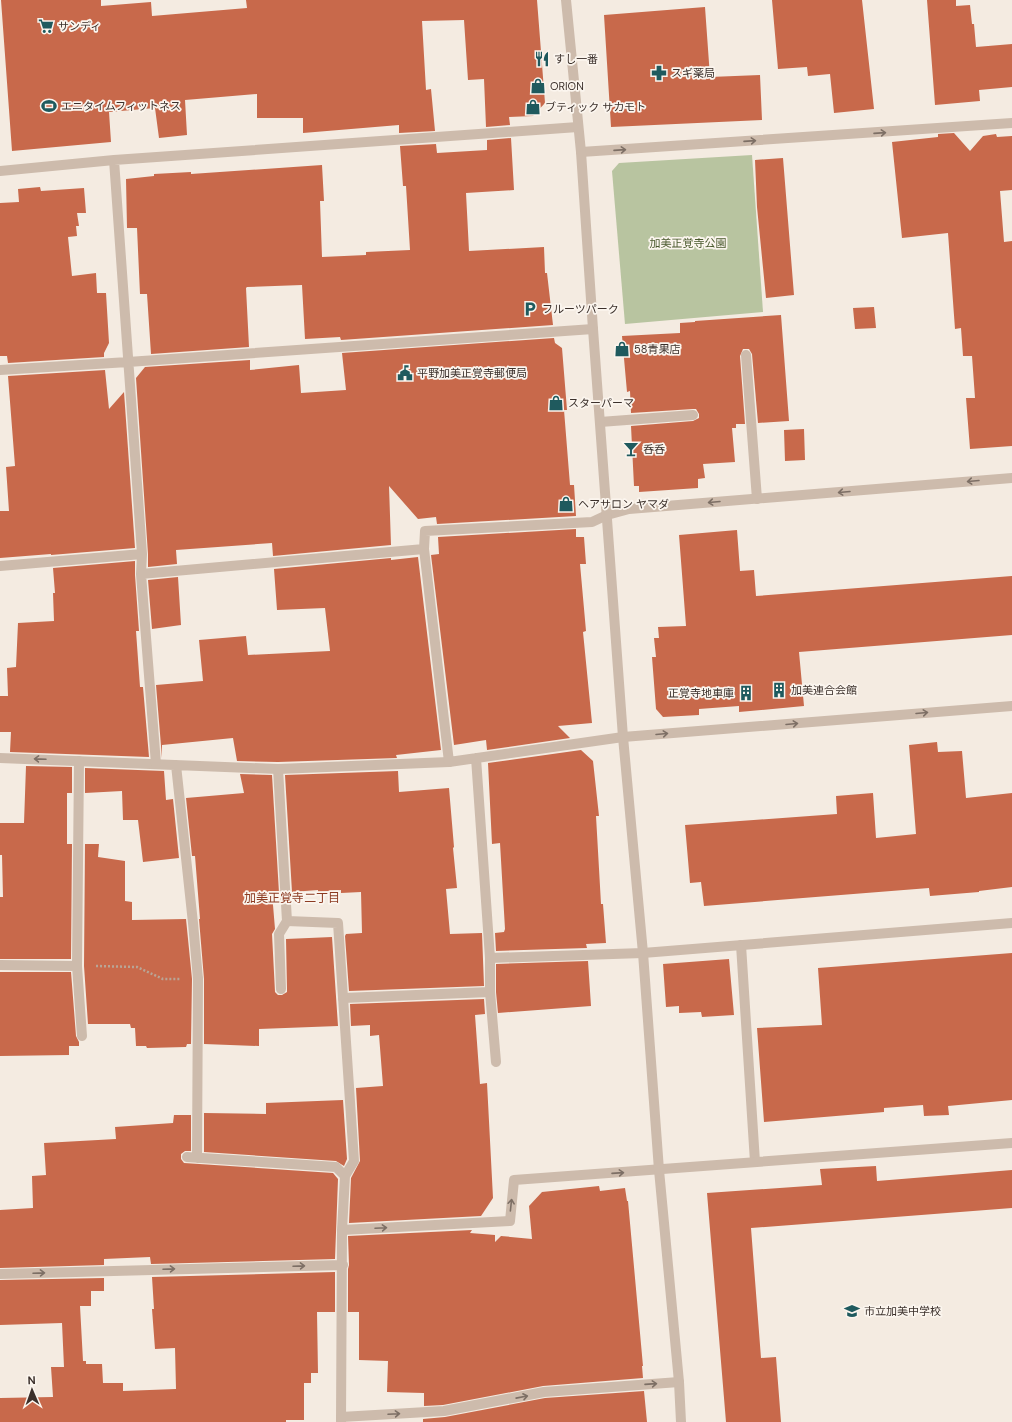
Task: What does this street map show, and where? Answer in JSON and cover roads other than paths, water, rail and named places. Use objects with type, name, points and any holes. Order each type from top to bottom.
[{"type":"street","points":[[566,0],[581,152],[624,737],[643,953],[659,1170],[679,1382],[681,1422]]},
{"type":"street","points":[[581,152],[1012,124]]},
{"type":"street","points":[[0,171],[114,160],[578,127]]},
{"type":"street","points":[[114,160],[142,554],[141,574],[156,764]]},
{"type":"street","points":[[0,370],[593,329]]},
{"type":"street","points":[[746,355],[757,499]]},
{"type":"street","points":[[600,422],[694,415]]},
{"type":"street","points":[[449,762],[424,550],[425,530],[592,522],[607,515],[629,509],[1012,478]]},
{"type":"street","points":[[141,574],[424,550]]},
{"type":"street","points":[[0,566],[142,554]]},
{"type":"street","points":[[0,758],[278,769],[449,762],[624,737],[1012,706]]},
{"type":"street","points":[[476,758],[490,958],[490,992],[496,1062]]},
{"type":"street","points":[[79,761],[77,966],[82,1036]]},
{"type":"street","points":[[176,765],[198,979],[197,1158]]},
{"type":"street","points":[[278,769],[287,921],[279,934],[281,989]]},
{"type":"street","points":[[287,921],[338,923],[354,1160],[345,1176],[342,1230],[341,1419],[444,1412],[544,1392],[679,1382]]},
{"type":"street","points":[[490,958],[643,953],[1012,923]]},
{"type":"street","points":[[741,945],[755,1162]]},
{"type":"street","points":[[0,965],[77,966]]},
{"type":"street","points":[[343,998],[490,992]]},
{"type":"street","points":[[342,1230],[510,1221],[514,1180],[1012,1143]]},
{"type":"street","points":[[187,1157],[336,1167],[345,1176]]},
{"type":"street","points":[[0,1274],[343,1265]]},
{"type":"place","name":"サンディ","points":[[46,26]]},
{"type":"place","name":"すし一番","points":[[542,59]]},
{"type":"place","name":"スギ薬局","points":[[659,73]]},
{"type":"place","name":"ORION","points":[[538,86]]},
{"type":"place","name":"エニタイムフィットネス","points":[[49,106]]},
{"type":"place","name":"ブティック サカモト","points":[[533,107]]},
{"type":"place","name":"フルーツパーク","points":[[530,309]]},
{"type":"place","name":"58青果店","points":[[622,349]]},
{"type":"place","name":"平野加美正覚寺郵便局","points":[[405,373]]},
{"type":"place","name":"スターパーマ","points":[[556,403]]},
{"type":"place","name":"呑呑","points":[[631,449]]},
{"type":"place","name":"ヘアサロン ヤマダ","points":[[566,504]]},
{"type":"place","name":"加美連合会館","points":[[779,690]]},
{"type":"place","name":"正覚寺地車庫","points":[[746,693]]},
{"type":"place","name":"市立加美中学校","points":[[852,1311]]},
{"type":"district","name":"加美正覚寺二丁目","points":[[292,898]]},
{"type":"park label","name":"加美正覚寺公園","points":[[688,243]]}]
